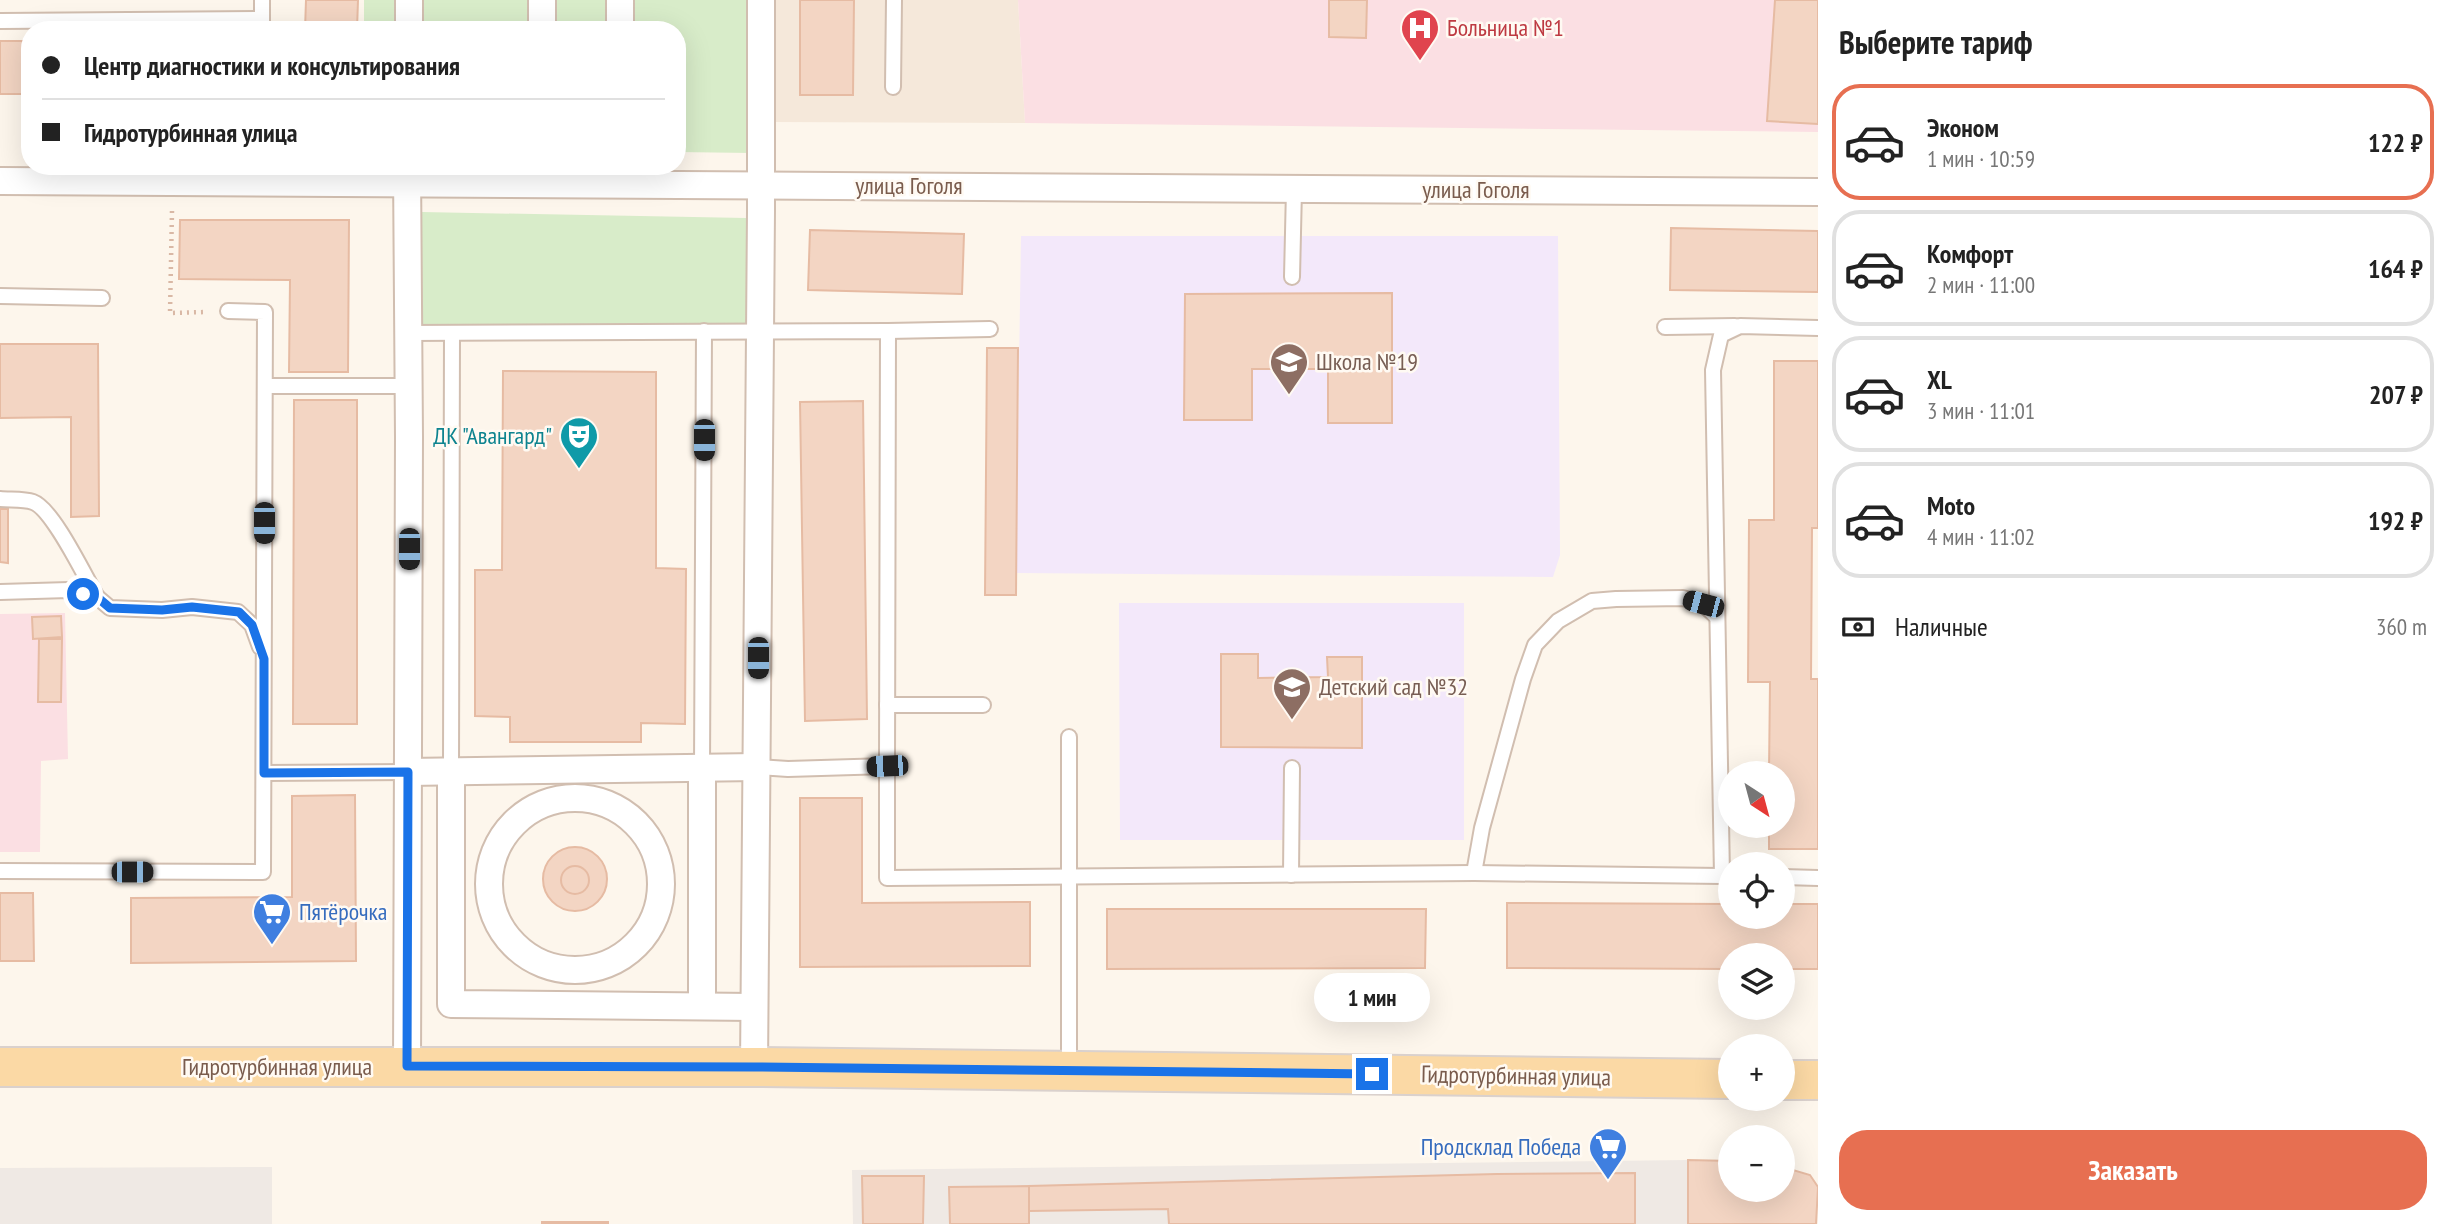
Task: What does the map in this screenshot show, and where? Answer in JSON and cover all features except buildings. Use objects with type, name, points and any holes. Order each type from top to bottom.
[{"type":"main road","name":"Гидротурбинная улица","points":[[0,1067],[754,1067],[1718,1079]]},
{"type":"main road","points":[[1795,1080],[1818,1080]]},
{"type":"street","points":[[409,0],[409,21]]},
{"type":"street","points":[[542,0],[542,21]]},
{"type":"street","points":[[620,0],[620,21]]},
{"type":"street","points":[[754,1067],[761,331],[761,0]]},
{"type":"street","name":"улица Гоголя","points":[[0,181],[261,175],[542,175],[617,176],[761,186],[1818,192]]},
{"type":"street","points":[[407,175],[407,1066]]},
{"type":"street","points":[[408,772],[757,767]]},
{"type":"street","points":[[702,768],[702,1006]]},
{"type":"street","points":[[574,769],[574,798]]},
{"type":"street","points":[[451,771],[451,1004]]},
{"type":"street","points":[[587,797],[612,804],[633,819],[650,839],[660,863],[662,884],[660,905],[640,942],[606,965],[564,970],[525,955],[509,940],[496,919],[489,894],[490,867],[499,843],[514,822],[536,806],[560,798],[574,798],[587,797]]},
{"type":"street","points":[[578,1005],[579,970]]},
{"type":"street","points":[[407,1003],[754,1007]]},
{"type":"lane","points":[[262,0],[262,21]]},
{"type":"lane","points":[[894,0],[894,87]]},
{"type":"lane","points":[[0,21],[21,21]]},
{"type":"lane","points":[[1292,277],[1294,189]]},
{"type":"lane","points":[[0,296],[103,298]]},
{"type":"lane","points":[[0,871],[263,872],[265,312],[228,311]]},
{"type":"lane","points":[[1725,852],[1717,617],[1713,369],[1721,335],[1740,326]]},
{"type":"lane","points":[[1665,327],[1818,328]]},
{"type":"lane","points":[[408,333],[990,329]]},
{"type":"lane","points":[[702,768],[704,331]]},
{"type":"lane","points":[[888,331],[887,878],[1474,873],[1718,876]]},
{"type":"lane","points":[[451,771],[452,332]]},
{"type":"lane","points":[[265,387],[409,386]]},
{"type":"lane","points":[[0,499],[33,502],[44,510],[97,597],[110,608],[162,610],[192,607],[239,612],[252,625],[264,659]]},
{"type":"lane","points":[[0,592],[69,590],[97,597]]},
{"type":"lane","points":[[1474,873],[1482,828],[1535,645],[1558,621],[1592,601],[1683,598],[1703,604],[1717,617]]},
{"type":"lane","points":[[887,705],[983,705]]},
{"type":"lane","points":[[1069,737],[1069,1071]]},
{"type":"lane","points":[[757,767],[788,769],[887,766]]},
{"type":"lane","points":[[1291,875],[1292,768]]},
{"type":"lane","points":[[264,773],[408,772]]},
{"type":"lane","points":[[1795,877],[1818,878]]},
{"type":"path","points":[[172,207],[170,313],[228,311]]},
{"type":"shaded area","points":[[773,0],[1018,0],[1025,123],[772,122]]},
{"type":"shaded area","name":"Больница №1","points":[[1018,0],[1818,0],[1818,132],[1025,123]]},
{"type":"shaded area","name":"Школа №19","points":[[1021,236],[1558,236],[1560,555],[1553,577],[1016,573]]},
{"type":"shaded area","name":"Детский сад №32","points":[[1119,603],[1464,603],[1464,840],[1120,840]]},
{"type":"shaded area","points":[[65,613],[68,759],[41,761],[40,852],[0,852],[0,614]]},
{"type":"shaded area","points":[[1688,1160],[1688,1224],[853,1224],[852,1170]]},
{"type":"shaded area","points":[[272,1167],[272,1224],[0,1224],[0,1168]]},
{"type":"green space","points":[[364,0],[404,0],[404,21],[364,21]]},
{"type":"green space","points":[[419,0],[536,0],[536,21],[418,21]]},
{"type":"green space","points":[[546,0],[615,0],[615,21],[545,21]]},
{"type":"green space","points":[[625,0],[752,0],[751,153],[686,152],[686,21],[625,21]]},
{"type":"green space","points":[[422,212],[746,218],[753,225],[752,319],[747,325],[422,326],[415,322],[415,220]]},
{"type":"place","name":"Больница №1","points":[[1420,62]]},
{"type":"place","name":"Школа №19","points":[[1289,396]]},
{"type":"place","name":"ДК \"Авангард\"","points":[[579,470]]},
{"type":"place","name":"Детский сад №32","points":[[1292,721]]},
{"type":"place","name":"Пятёрочка","points":[[272,946]]},
{"type":"place","name":"Продсклад Победа","points":[[1608,1181]]},
{"type":"route","points":[[83,594],[97,597],[110,608],[162,610],[192,607],[239,612],[252,625],[264,659],[264,773],[408,772],[407,1066],[1372,1074]]}]
